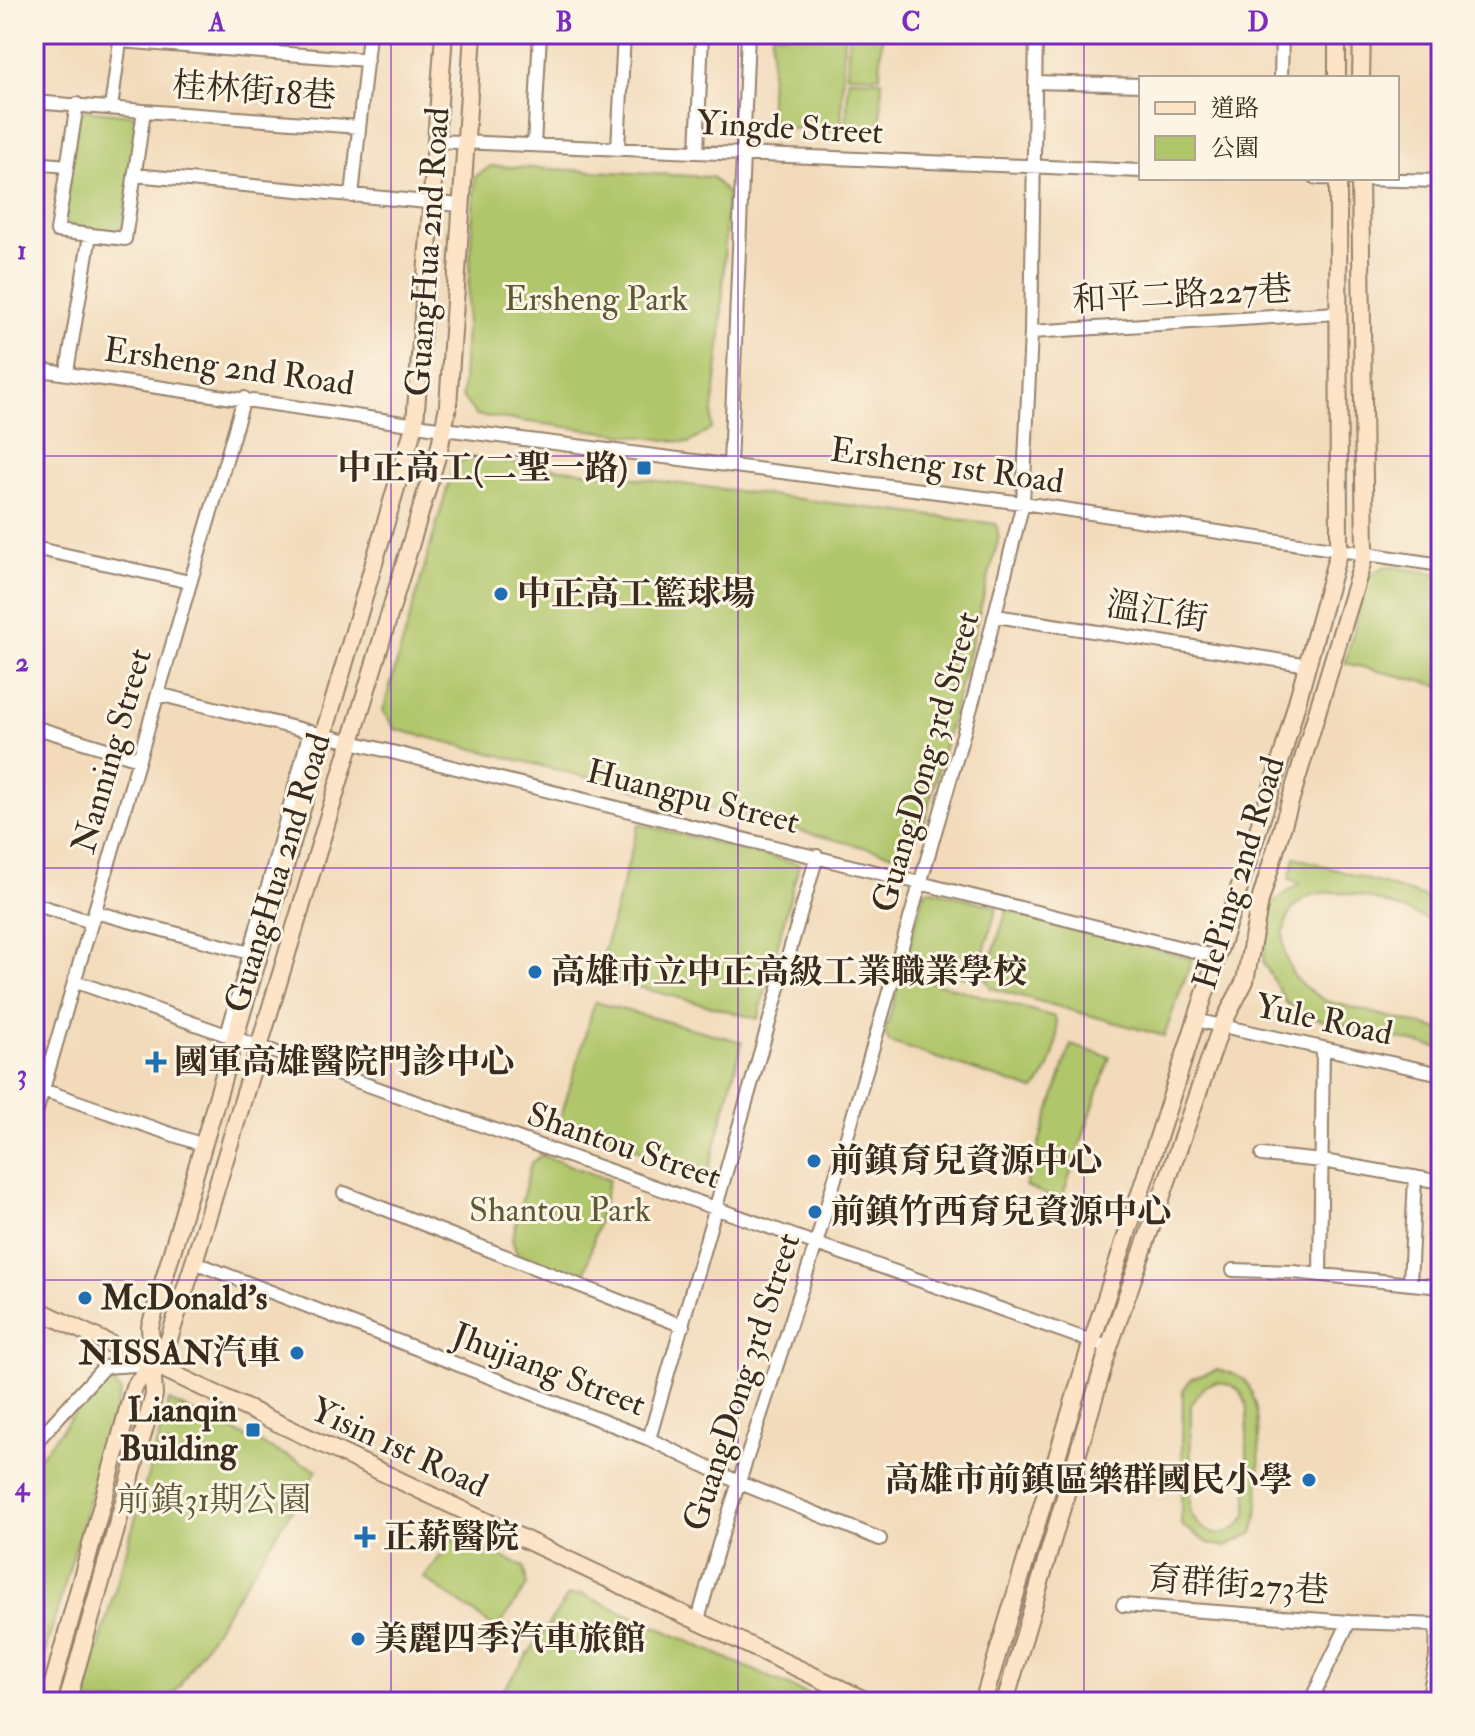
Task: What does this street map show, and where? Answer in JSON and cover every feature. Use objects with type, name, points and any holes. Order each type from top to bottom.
[{"type":"street","points":[[352,196],[369,34]]},
{"type":"street","name":"GuangHua 2nd Road","points":[[153,1364],[150,1327],[231,1037],[282,876],[316,733],[415,423],[444,34]]},
{"type":"street","name":"GuangHua 2nd Road","points":[[153,1364],[168,1342],[194,1262],[444,429],[473,34]]},
{"type":"street","points":[[534,145],[540,34]]},
{"type":"street","points":[[618,148],[624,34]]},
{"type":"street","points":[[697,151],[702,34]]},
{"type":"street","points":[[730,465],[748,34]]},
{"type":"street","name":"GuangDong 3rd Street","points":[[698,1620],[816,1244],[922,882],[996,616],[1023,503],[1031,332],[1036,34]]},
{"type":"street","points":[[1281,76],[1282,34]]},
{"type":"street","points":[[1337,34],[1337,76]]},
{"type":"street","points":[[1361,76],[1362,34]]},
{"type":"street","points":[[111,108],[120,38],[367,60]]},
{"type":"street","points":[[1035,82],[1139,85]]},
{"type":"street","name":"桂林街18巷","points":[[34,102],[359,127]]},
{"type":"street","points":[[77,104],[57,231],[125,239],[144,111]]},
{"type":"street","name":"Yingde Street","points":[[436,141],[1139,171]]},
{"type":"street","points":[[34,163],[67,166]]},
{"type":"street","points":[[134,175],[460,205]]},
{"type":"street","name":"HePing 2nd Road","points":[[983,1702],[1092,1341],[1214,956],[1283,753],[1339,550],[1338,180]]},
{"type":"street","name":"HePing 2nd Road","points":[[1005,1702],[1109,1347],[1221,1027],[1245,981],[1260,901],[1365,554],[1360,180]]},
{"type":"street","points":[[1399,180],[1441,181]]},
{"type":"street","points":[[67,371],[90,235]]},
{"type":"street","name":"和平二路227巷","points":[[1031,332],[1337,313]]},
{"type":"street","name":"Ersheng 2nd Road","points":[[34,369],[67,371],[444,429]]},
{"type":"street","name":"Nanning Street","points":[[34,1120],[38,1088],[74,981],[244,398]]},
{"type":"street","name":"Ersheng 1st Road","points":[[444,429],[1023,503],[1441,565]]},
{"type":"street","points":[[34,548],[190,582]]},
{"type":"street","name":"溫江街","points":[[996,616],[1309,665]]},
{"type":"street","name":"Huangpu Street","points":[[158,694],[1214,956]]},
{"type":"street","points":[[34,727],[139,759]]},
{"type":"street","points":[[231,1037],[250,953],[316,733]]},
{"type":"street","points":[[1283,753],[1304,760]]},
{"type":"street","points":[[649,1439],[817,856]]},
{"type":"street","name":"GuangHua 2nd Road","points":[[282,876],[306,882]]},
{"type":"street","points":[[34,904],[250,953]]},
{"type":"street","name":"Shantou Street","points":[[74,981],[1109,1347]]},
{"type":"street","name":"Yule Road","points":[[1195,1020],[1441,1074]]},
{"type":"street","points":[[1320,1275],[1323,1048]]},
{"type":"street","points":[[38,1088],[203,1145]]},
{"type":"street","points":[[1262,1155],[1323,1161],[1441,1182]]},
{"type":"street","points":[[1410,1284],[1415,1177]]},
{"type":"street","points":[[344,1193],[683,1326]]},
{"type":"street","name":"Jhujiang Street","points":[[194,1262],[649,1439],[740,1483],[880,1539]]},
{"type":"street","points":[[1233,1270],[1441,1287]]},
{"type":"street","name":"Yisin 1st Road","points":[[34,1308],[434,1500],[869,1702]]},
{"type":"street","points":[[37,1437],[104,1367],[153,1364]]},
{"type":"street","points":[[48,1702],[134,1387],[153,1364]]},
{"type":"street","points":[[67,1702],[154,1395],[153,1364]]},
{"type":"street","name":"育群街273巷","points":[[1123,1605],[1349,1622],[1439,1625]]},
{"type":"street","points":[[1310,1702],[1349,1622]]},
{"type":"street","points":[[1428,1702],[1439,1625]]},
{"type":"green space","points":[[772,34],[844,34],[841,130],[769,128]]},
{"type":"green space","points":[[849,34],[882,34],[880,76],[847,75]]},
{"type":"green space","points":[[848,79],[882,80],[880,133],[846,132]]},
{"type":"green space","points":[[84,110],[133,115],[137,119],[123,226],[115,232],[68,225],[64,219],[78,114]]},
{"type":"green space","name":"Ersheng Park","points":[[491,166],[712,177],[727,193],[721,334],[711,429],[689,443],[476,415],[462,397],[475,177]]},
{"type":"green space","points":[[468,457],[996,524],[999,537],[922,832],[891,854],[395,729],[383,711],[453,468]]},
{"type":"green space","points":[[1386,566],[1441,574],[1441,686],[1345,663],[1369,575]]},
{"type":"green space","points":[[639,824],[799,864],[758,1019],[597,976]]},
{"type":"green space","points":[[1295,857],[1441,902],[1441,924],[1363,896],[1331,892],[1316,894],[1295,906],[1289,915],[1285,926],[1284,950],[1293,974],[1312,993],[1326,1001],[1441,1030],[1441,1049],[1314,1018],[1287,1004],[1263,962],[1271,904],[1300,883],[1289,879]]},
{"type":"green space","points":[[929,889],[997,907],[977,975],[971,979],[908,959],[907,951],[924,893]]},
{"type":"green space","points":[[1007,910],[1192,959],[1164,1036],[991,988],[985,978]]},
{"type":"green space","points":[[912,976],[1055,1017],[1057,1035],[1053,1056],[1034,1090],[889,1042],[885,1032],[899,983]]},
{"type":"green space","points":[[595,1002],[742,1042],[708,1173],[559,1123]]},
{"type":"green space","points":[[1071,1045],[1110,1057],[1061,1201],[1025,1186]]},
{"type":"green space","name":"Shantou Park","points":[[541,1155],[609,1180],[584,1277],[517,1254],[512,1240],[531,1163]]},
{"type":"green space","points":[[1216,1370],[1236,1375],[1245,1381],[1256,1407],[1259,1446],[1257,1518],[1253,1533],[1225,1547],[1208,1543],[1181,1525],[1183,1390],[1191,1379]],"holes":[[[1221,1383],[1240,1391],[1247,1407],[1247,1514],[1241,1523],[1225,1533],[1201,1527],[1190,1510],[1191,1404],[1205,1386]]]},
{"type":"green space","points":[[106,1374],[121,1391],[34,1690],[34,1464]]},
{"type":"green space","name":"前鎮31期公園","points":[[169,1401],[317,1470],[169,1702],[83,1702]]},
{"type":"green space","points":[[455,1536],[524,1567],[527,1585],[497,1629],[424,1578]]},
{"type":"green space","points":[[582,1594],[825,1702],[495,1702],[568,1596]]},
{"type":"place","name":"中正高工(二聖一路)","points":[[644,468]]},
{"type":"place","name":"中正高工籃球場","points":[[501,594]]},
{"type":"place","name":"高雄市立中正高級工業職業學校","points":[[535,972]]},
{"type":"place","name":"國軍高雄醫院門診中心","points":[[156,1062]]},
{"type":"place","name":"前鎮育兒資源中心","points":[[814,1161]]},
{"type":"place","name":"前鎮竹西育兒資源中心","points":[[815,1212]]},
{"type":"place","name":"McDonald's","points":[[85,1298]]},
{"type":"place","name":"NISSAN汽車","points":[[297,1353]]},
{"type":"place","name":"Lianqin Building","points":[[253,1430]]},
{"type":"place","name":"高雄市前鎮區樂群國民小學","points":[[1309,1480]]},
{"type":"place","name":"正薪醫院","points":[[365,1537]]},
{"type":"place","name":"美麗四季汽車旅館","points":[[358,1639]]}]
